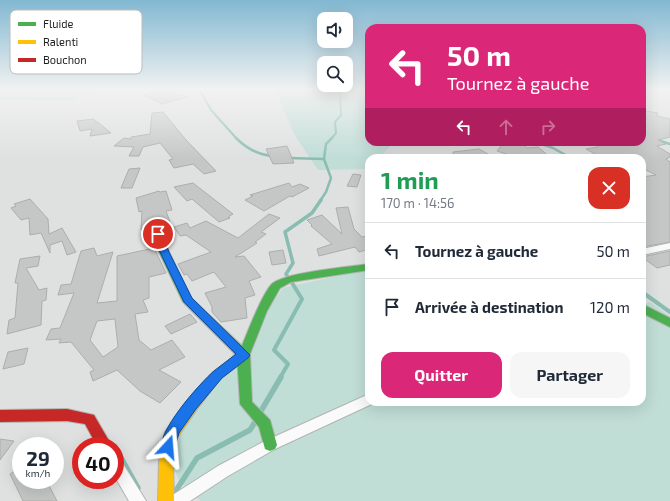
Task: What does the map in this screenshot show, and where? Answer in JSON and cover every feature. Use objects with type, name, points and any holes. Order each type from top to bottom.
[{"type":"street","points":[[158,234],[164,252],[187,300],[244,355]]},
{"type":"street","points":[[646,251],[670,246]]},
{"type":"street","points":[[270,445],[265,424],[246,404],[244,355],[262,311],[279,283],[290,279],[365,268]]},
{"type":"street","points":[[646,310],[670,323]]},
{"type":"street","points":[[244,355],[217,375],[192,405],[170,436],[166,458],[175,501],[223,471],[270,445],[365,402]]},
{"type":"street","points":[[0,416],[68,415],[89,419],[100,437]]},
{"type":"street","points":[[124,478],[138,501]]},
{"type":"green space","points":[[285,112],[365,112],[365,146],[390,146],[383,154],[365,154],[365,169],[318,170],[294,134]]},
{"type":"green space","points":[[365,270],[365,406],[646,406],[646,304],[650,302],[670,316],[670,501],[200,501],[179,481],[171,462],[189,411],[283,288]]},
{"type":"building","points":[[163,112],[186,140],[216,171],[204,174],[193,164],[174,168],[169,160],[173,159],[160,143],[143,147],[139,156],[129,156],[134,147],[114,146],[124,138],[131,139],[131,137],[150,134],[152,113]]},
{"type":"building","points":[[646,112],[658,113],[657,116],[670,119],[670,137],[658,140],[666,144],[657,146],[670,154],[670,157],[666,159],[670,162],[670,242],[646,246],[646,176],[656,175],[646,170],[646,154],[595,154],[586,149],[598,147],[646,146]]},
{"type":"building","points":[[93,119],[111,133],[90,136],[92,129],[80,131],[77,121]]},
{"type":"building","points":[[287,146],[294,163],[273,164],[266,149]]},
{"type":"building","points":[[501,146],[525,146],[527,148],[538,147],[546,154],[506,154],[497,151]]},
{"type":"building","points":[[479,149],[488,154],[453,154],[453,152]]},
{"type":"building","points":[[140,168],[132,188],[121,188],[129,169]]},
{"type":"building","points":[[353,174],[361,175],[357,187],[347,186]]},
{"type":"building","points":[[193,183],[233,214],[228,217],[230,218],[219,222],[192,199],[187,201],[174,187]]},
{"type":"building","points":[[289,183],[292,187],[300,184],[309,188],[292,197],[290,196],[264,211],[245,200],[253,196],[250,195]]},
{"type":"building","points":[[159,191],[166,191],[172,210],[166,211],[170,222],[157,224],[157,228],[141,230],[142,211],[139,212],[136,198]]},
{"type":"building","points":[[30,199],[48,219],[49,234],[62,228],[76,252],[67,255],[62,241],[50,245],[50,253],[41,233],[30,235],[29,218],[21,220],[11,208],[16,206],[14,204]]},
{"type":"building","points":[[348,207],[354,229],[362,237],[365,237],[365,250],[359,252],[355,247],[319,256],[317,249],[332,244],[311,226],[312,225],[307,220],[322,215],[342,234],[336,208]]},
{"type":"building","points":[[269,214],[280,218],[261,232],[266,234],[255,242],[257,243],[235,257],[244,256],[261,277],[249,281],[255,295],[245,298],[247,318],[221,322],[212,312],[212,307],[205,293],[226,287],[214,272],[192,281],[187,274],[184,275],[178,264],[211,252],[186,235],[180,236],[174,227],[187,223],[190,228],[206,221],[238,238]]},
{"type":"building","points":[[94,248],[97,256],[113,252],[97,303],[117,301],[117,256],[154,248],[166,273],[149,277],[149,298],[143,300],[148,312],[135,314],[139,340],[151,350],[172,340],[185,357],[159,370],[181,382],[160,403],[140,391],[117,370],[93,381],[90,372],[94,370],[71,342],[59,343],[61,339],[46,340],[51,329],[60,328],[74,293],[58,295],[61,285],[71,284],[81,251]],"holes":[[[115,319],[118,347],[103,357],[90,340],[97,321]]]},
{"type":"building","points":[[283,250],[286,263],[272,265],[269,252]]},
{"type":"building","points":[[670,251],[670,265],[657,268],[646,260],[646,256]]},
{"type":"building","points":[[40,256],[38,266],[26,268],[39,290],[47,288],[46,300],[42,301],[41,325],[7,334],[9,320],[15,318],[18,283],[15,283],[20,259]]},
{"type":"building","points":[[190,314],[197,322],[171,334],[165,326]]},
{"type":"building","points":[[28,348],[24,364],[3,369],[8,352]]},
{"type":"building","points":[[0,439],[12,441],[12,444],[0,460]]},
{"type":"building","points":[[17,489],[51,489],[57,501],[23,501]]},
{"type":"waterway","points":[[213,112],[236,138]]},
{"type":"waterway","points":[[331,139],[336,133],[335,122],[341,115],[341,112]]},
{"type":"waterway","points":[[236,138],[253,150],[273,156]]},
{"type":"waterway","points":[[324,159],[326,144],[331,139]]},
{"type":"waterway","points":[[655,139],[670,144]]},
{"type":"waterway","points":[[547,146],[564,154]]},
{"type":"waterway","points":[[288,158],[324,159]]},
{"type":"waterway","points":[[320,201],[326,192],[331,178],[324,159]]},
{"type":"waterway","points":[[289,279],[286,274],[293,263],[285,232],[312,213],[321,200]]},
{"type":"waterway","points":[[280,378],[288,364],[274,350],[302,299],[289,278]]},
{"type":"waterway","points":[[646,295],[670,312]]},
{"type":"waterway","points":[[261,411],[281,377]]},
{"type":"waterway","points":[[175,492],[197,458],[250,430],[255,422]]},
{"type":"waterway","points":[[124,463],[138,488]]},
{"type":"traffic: fast","points":[[158,234],[164,252],[187,300],[244,355],[246,404],[265,424],[270,445]]},
{"type":"traffic: fast","points":[[243,356],[262,311],[276,286],[289,279],[365,268]]},
{"type":"traffic: fast","points":[[646,310],[670,323]]},
{"type":"traffic: slow","points":[[166,501],[166,458],[170,436],[192,405],[217,375],[243,356]]},
{"type":"traffic: jam","points":[[0,416],[67,415],[89,419],[100,437]]},
{"type":"route","points":[[158,234],[164,252],[172,265],[187,300],[244,355],[217,375],[192,405],[174,428],[170,436],[168,447]]}]
